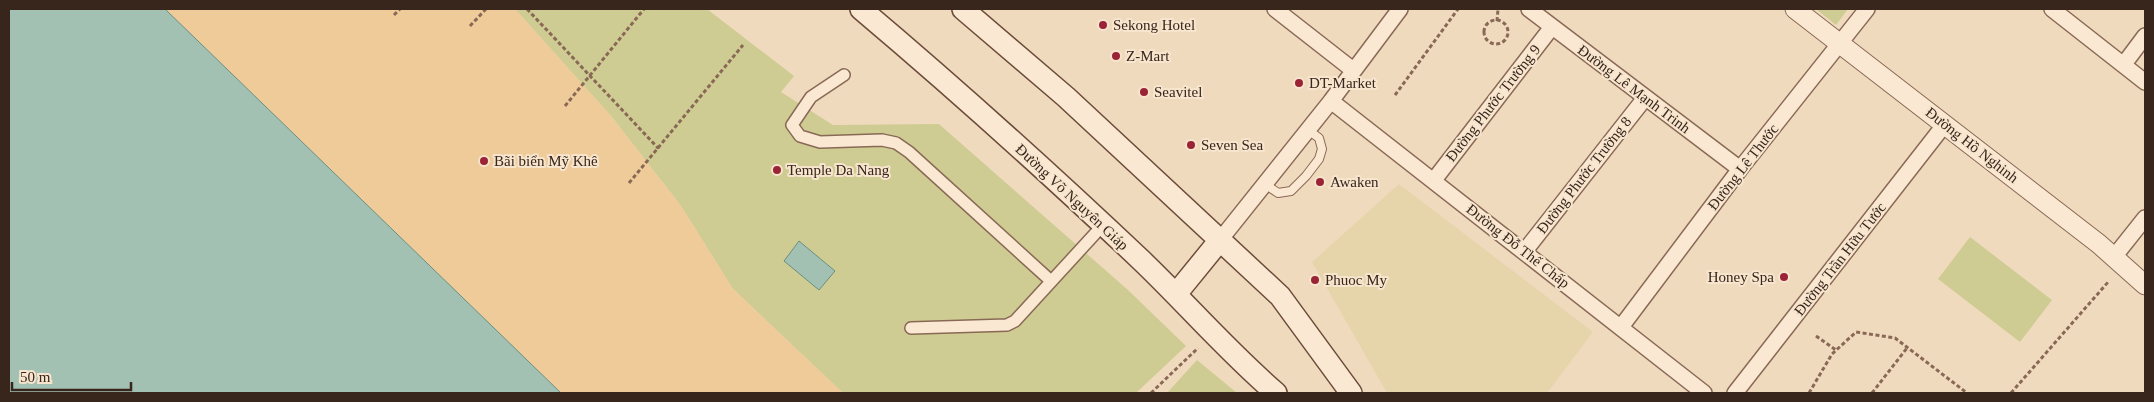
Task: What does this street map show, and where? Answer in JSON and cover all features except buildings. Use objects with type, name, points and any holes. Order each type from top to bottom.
[{"type":"main road","name":"Đường Võ Nguyên Giáp","points":[[861,9],[944,79],[1103,225],[1176,294],[1250,371],[1276,393]]},
{"type":"main road","points":[[963,9],[1066,97],[1280,296],[1350,393]]},
{"type":"main road","points":[[1176,294],[1220,240]]},
{"type":"street","points":[[1275,9],[1353,70]]},
{"type":"street","points":[[1220,240],[1331,101],[1400,9]]},
{"type":"street","name":"Đường Lê Mạnh Trinh","points":[[1529,9],[1740,169]]},
{"type":"street","name":"Đường Hồ Nghinh","points":[[1795,9],[2114,257],[2145,285]]},
{"type":"street","name":"Đường Lê Thước","points":[[1621,326],[1740,169],[1867,9]]},
{"type":"street","points":[[2052,9],[2145,82]]},
{"type":"street","name":"Đường Phước Trường 9","points":[[1434,180],[1552,27]]},
{"type":"street","points":[[2124,64],[2145,36]]},
{"type":"street","points":[[844,75],[811,97],[792,125],[800,136],[820,142],[882,140],[896,143],[909,152],[1051,280]]},
{"type":"street","name":"Đường Phước Trường 8","points":[[1524,252],[1645,98]]},
{"type":"street","name":"Đường Đỗ Thế Chấp","points":[[1331,101],[1621,326],[1704,393]]},
{"type":"street","name":"Đường Trần Hữu Tước","points":[[1735,393],[1945,124]]},
{"type":"street","points":[[2114,257],[2145,218]]},
{"type":"street","points":[[911,328],[1007,325],[1022,315],[1051,280],[1103,225]]},
{"type":"lane","points":[[1265,184],[1278,193],[1291,191],[1306,176],[1319,159],[1322,148],[1319,138],[1308,130]]},
{"type":"path","points":[[394,15],[400,9]]},
{"type":"path","points":[[470,26],[486,9]]},
{"type":"path","points":[[527,9],[658,148]]},
{"type":"path","points":[[565,106],[644,9]]},
{"type":"path","points":[[1394,95],[1458,9]]},
{"type":"path","points":[[1497,21],[1498,9]]},
{"type":"path","points":[[1497,21],[1504,24],[1508,32],[1502,42],[1494,44],[1485,38],[1484,31],[1487,24],[1497,21]]},
{"type":"path","points":[[629,182],[743,46]]},
{"type":"path","points":[[2011,393],[2109,281]]},
{"type":"path","points":[[1809,393],[1832,354],[1856,332],[1895,338],[1967,393]]},
{"type":"path","points":[[1816,336],[1836,350]]},
{"type":"path","points":[[1151,393],[1198,348]]},
{"type":"path","points":[[1872,393],[1907,348]]},
{"type":"shaded area","points":[[9,9],[165,9],[561,393],[9,393]]},
{"type":"shaded area","points":[[515,9],[707,9],[794,76],[781,92],[833,125],[939,124],[1128,290],[1186,346],[1136,393],[843,393],[733,289],[681,206],[611,116]]},
{"type":"shaded area","points":[[1816,9],[1848,9],[1836,25]]},
{"type":"shaded area","points":[[1399,184],[1593,332],[1547,393],[1387,393],[1312,262]]},
{"type":"shaded area","points":[[1970,237],[2052,300],[2020,342],[1938,279]]},
{"type":"shaded area","points":[[799,241],[835,271],[819,290],[784,261]]},
{"type":"shaded area","points":[[1197,360],[1237,393],[1167,393]]},
{"type":"sand","name":"Bãi biển Mỹ Khê","points":[[165,9],[515,9],[611,116],[681,206],[733,289],[843,393],[561,393]]},
{"type":"place","name":"Sekong Hotel","points":[[1103,25]]},
{"type":"place","name":"Z-Mart","points":[[1116,56]]},
{"type":"place","name":"DT-Market","points":[[1299,83]]},
{"type":"place","name":"Seavitel","points":[[1144,92]]},
{"type":"place","name":"Seven Sea","points":[[1191,145]]},
{"type":"place","name":"Bãi biển Mỹ Khê","points":[[484,161]]},
{"type":"place","name":"Temple Da Nang","points":[[777,170]]},
{"type":"place","name":"Awaken","points":[[1320,182]]},
{"type":"place","name":"Honey Spa","points":[[1784,277]]},
{"type":"place","name":"Phuoc My","points":[[1315,280]]}]
